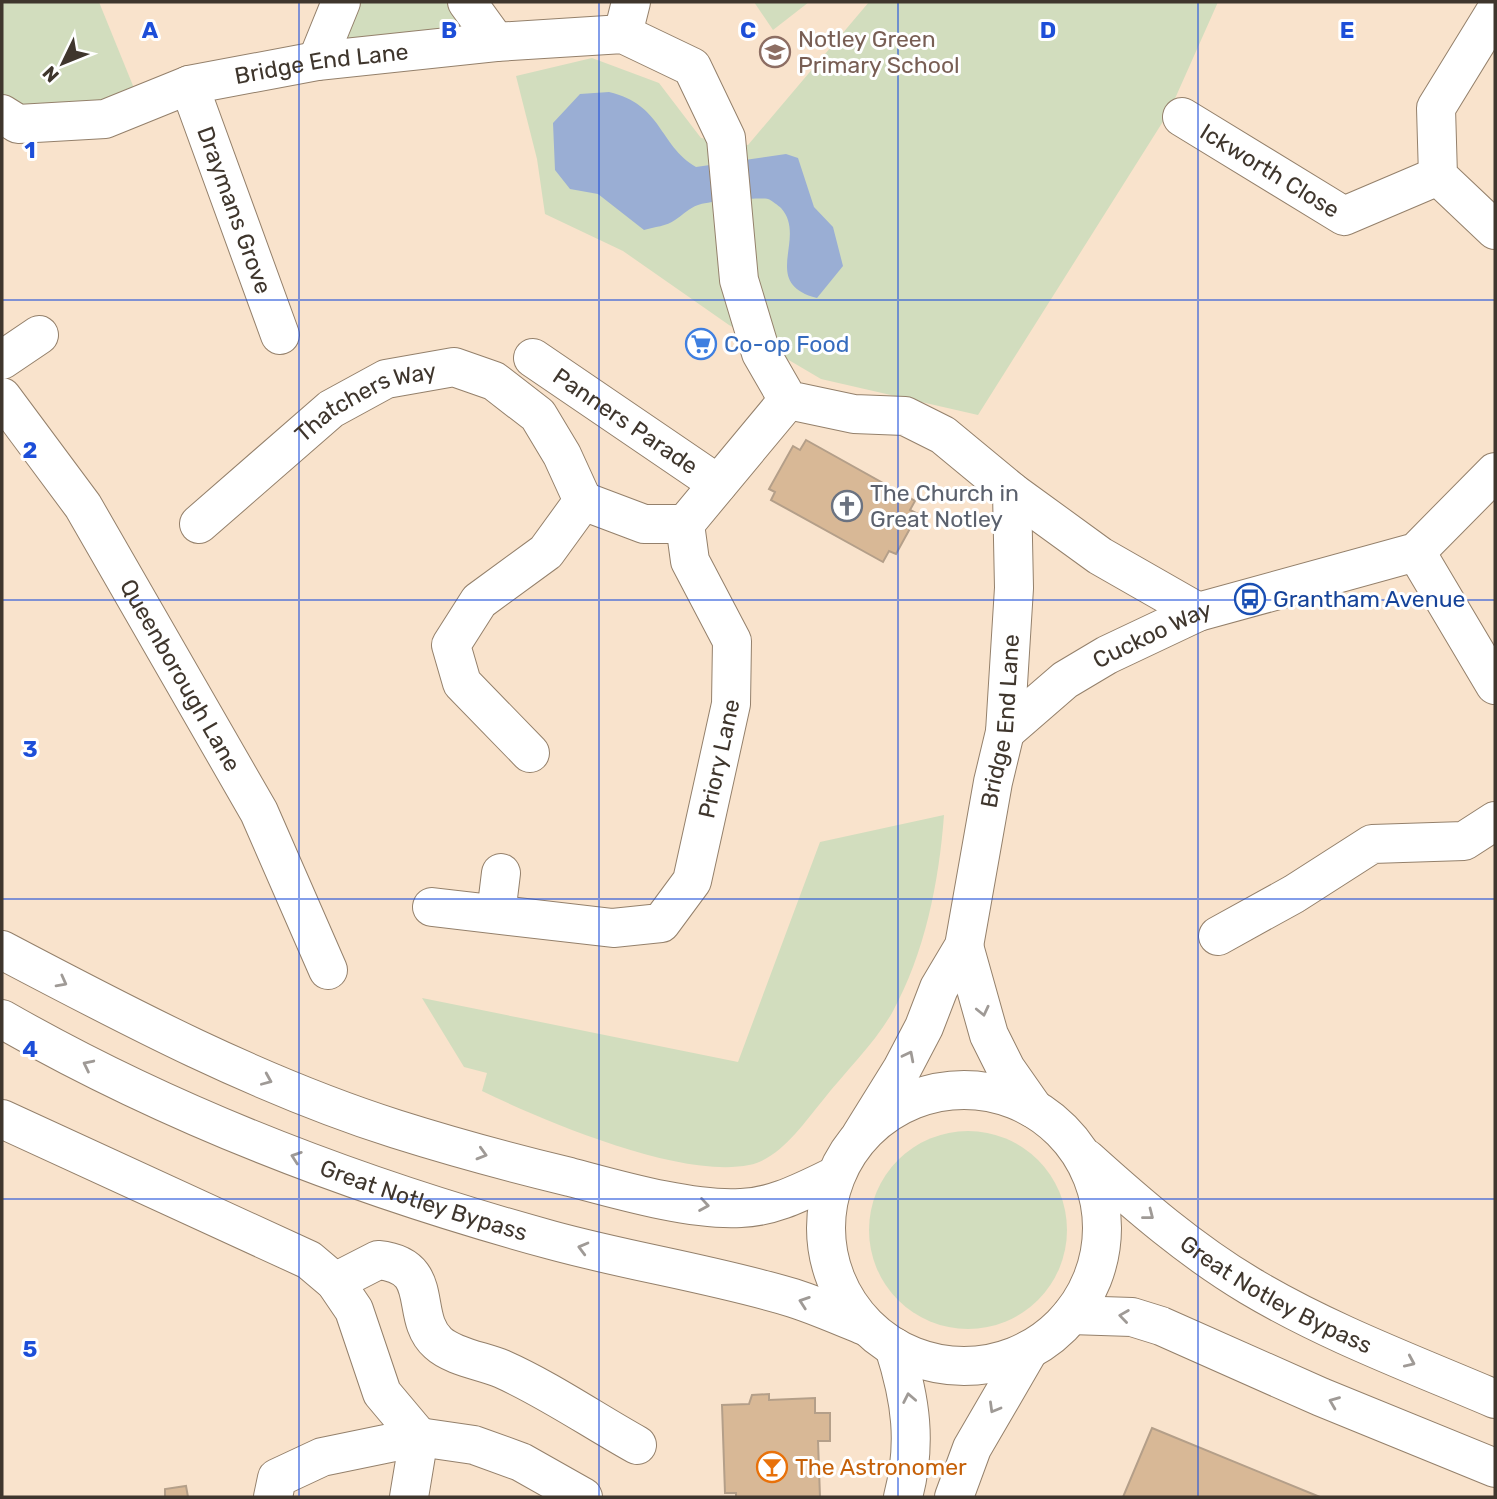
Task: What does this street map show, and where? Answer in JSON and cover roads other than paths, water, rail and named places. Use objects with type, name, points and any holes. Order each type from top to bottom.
[{"type":"main road","points":[[317,61],[341,2]]},
{"type":"main road","points":[[467,2],[496,42]]},
{"type":"main road","points":[[1495,12],[1436,108],[1438,176],[1495,230]]},
{"type":"main road","name":"Bridge End Lane","points":[[2,114],[18,124],[106,119],[189,85],[317,61],[496,42],[627,18],[692,67],[726,138],[739,280],[761,353],[788,400]]},
{"type":"main road","name":"Draymans Grove","points":[[189,85],[292,343]]},
{"type":"main road","name":"Ickworth Close","points":[[1182,117],[1344,216],[1438,176]]},
{"type":"main road","points":[[2,360],[38,335]]},
{"type":"main road","name":"Panners Parade","points":[[533,358],[718,484]]},
{"type":"main road","name":"Thatchers Way","points":[[200,524],[331,409],[386,379],[454,367],[494,381],[538,415],[562,455],[583,501]]},
{"type":"main road","name":"Queenborough Lane","points":[[2,397],[83,506],[259,811],[328,970]]},
{"type":"main road","points":[[530,753],[462,683],[451,645],[480,601],[546,552],[583,501],[644,524],[685,524],[788,400],[854,414],[905,416],[943,435],[1012,492],[1100,556],[1198,612]]},
{"type":"main road","name":"Cuckoo Way","points":[[1005,732],[1065,680],[1107,655],[1198,612],[1416,552],[1495,472]]},
{"type":"main road","name":"Bridge End Lane","points":[[835,1176],[902,1069],[924,1027],[939,988],[964,946],[993,782],[1005,732],[1014,588],[1012,492]]},
{"type":"main road","name":"Priory Lane","points":[[432,907],[613,928],[662,923],[692,881],[731,704],[732,641],[690,561],[685,524]]},
{"type":"main road","points":[[1416,552],[1495,685]]},
{"type":"main road","points":[[1219,936],[1294,894],[1372,844],[1464,841],[1495,821]]},
{"type":"main road","points":[[496,914],[501,873]]},
{"type":"main road","name":"Bridge End Lane","points":[[964,946],[989,1035],[1006,1069],[1034,1109]]},
{"type":"main road","points":[[2,950],[151,1028],[275,1083],[396,1129],[539,1170],[639,1194],[710,1207],[739,1209],[781,1201],[835,1176]]},
{"type":"main road","name":"Great Notley Bypass","points":[[2,1019],[154,1098],[286,1154],[482,1220],[633,1261],[781,1294],[881,1337],[927,1361],[961,1366],[996,1362],[1029,1350]]},
{"type":"main road","points":[[860,1135],[893,1109],[912,1099],[943,1090],[975,1089],[1006,1096],[1034,1109],[1060,1128],[1080,1153],[1092,1174],[1102,1223],[1095,1272],[1071,1315],[1052,1335],[1029,1350],[972,1448],[954,1497]]},
{"type":"main road","points":[[2,1119],[275,1242],[309,1260],[335,1282],[354,1310],[382,1393],[419,1437],[409,1497]]},
{"type":"main road","name":"Great Notley Bypass","points":[[1080,1153],[1151,1216],[1250,1286],[1321,1323],[1495,1399]]},
{"type":"main road","points":[[835,1176],[826,1218],[826,1240],[832,1272],[847,1301],[881,1337],[911,1403],[913,1432],[910,1471],[903,1497]]},
{"type":"main road","points":[[335,1282],[378,1260],[398,1265],[414,1277],[430,1331],[440,1346],[518,1377],[637,1445]]},
{"type":"main road","points":[[1071,1315],[1132,1317],[1161,1326],[1321,1397],[1495,1468]]},
{"type":"main road","points":[[273,1497],[277,1478],[322,1457],[419,1437],[474,1445],[521,1462],[583,1497]]},
{"type":"water","points":[[609,92],[640,106],[684,158],[696,167],[786,154],[798,158],[814,207],[833,227],[843,266],[817,298],[800,291],[791,282],[787,271],[790,233],[788,220],[781,208],[768,199],[703,204],[668,224],[644,230],[598,194],[570,189],[555,170],[553,123],[580,94]]},
{"type":"place","name":"Notley Green Primary School","points":[[775,52]]},
{"type":"place","name":"Co-op Food","points":[[701,344]]},
{"type":"place","name":"The Church in Great Notley","points":[[847,506]]},
{"type":"place","name":"Grantham Avenue","points":[[1250,599]]},
{"type":"place","name":"The Astronomer","points":[[772,1467]]}]
